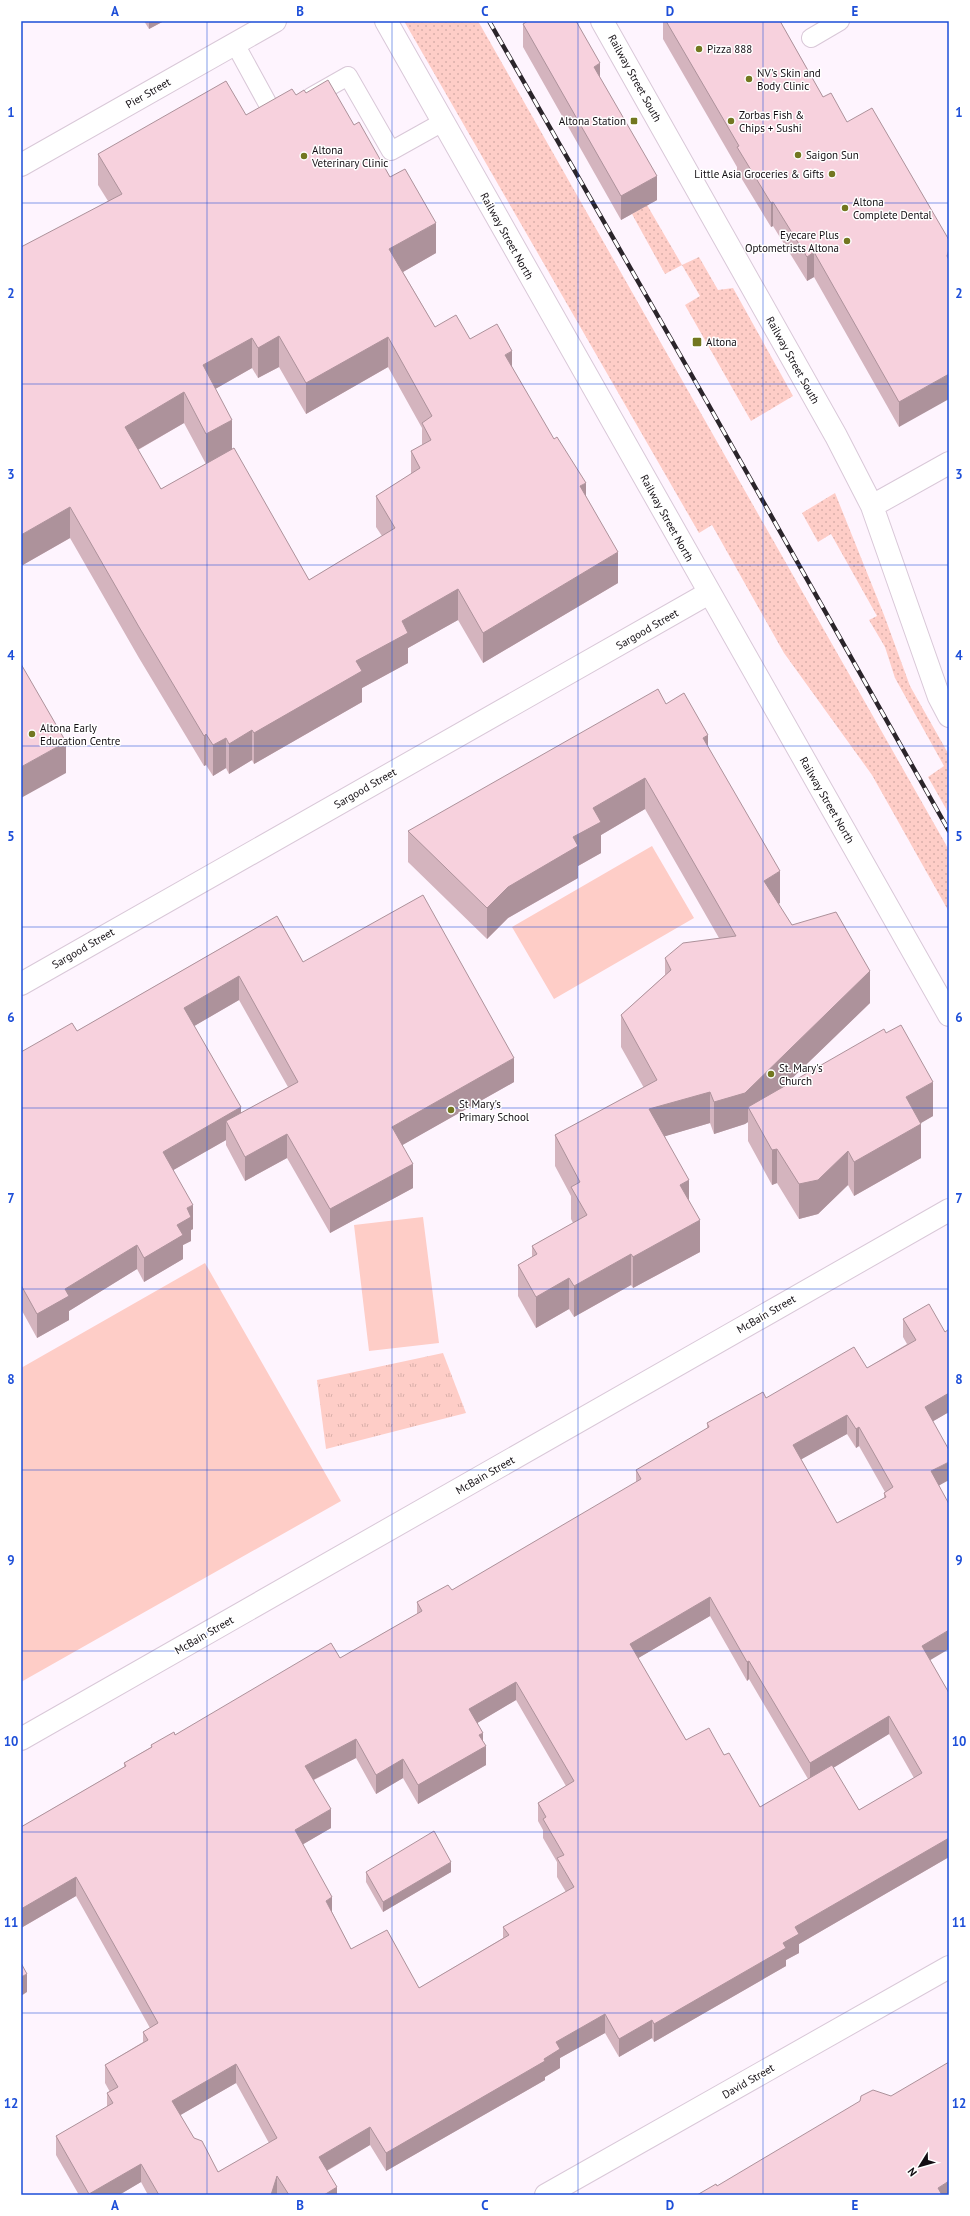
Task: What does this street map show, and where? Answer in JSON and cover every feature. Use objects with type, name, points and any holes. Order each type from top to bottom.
[{"type":"street","name":"Pier Street","points":[[21,165],[275,21]]},
{"type":"street","name":"Railway Street North","points":[[386,21],[949,1015]]},
{"type":"street","name":"Railway Street South","points":[[602,21],[836,436],[872,506],[939,697],[949,716]]},
{"type":"street","points":[[872,506],[949,463]]},
{"type":"street","name":"Sargood Street","points":[[21,984],[709,593]]},
{"type":"street","name":"McBain Street","points":[[21,1739],[949,1210]]},
{"type":"street","name":"David Street","points":[[546,2195],[949,1967]]},
{"type":"lane","points":[[811,38],[840,21]]},
{"type":"lane","points":[[235,44],[275,116],[348,76],[390,152],[443,122]]},
{"type":"green space","points":[[404,21],[478,21],[949,850],[949,912],[872,775],[784,653],[712,525],[699,533]]},
{"type":"green space","points":[[647,205],[682,265],[665,274],[632,214]]},
{"type":"green space","points":[[699,257],[718,290],[733,288],[793,396],[751,421],[685,305],[700,296],[682,265]]},
{"type":"green space","points":[[835,493],[884,615],[910,686],[949,755],[949,814],[928,777],[944,766],[895,678],[885,647],[869,620],[877,616],[831,534],[818,542],[802,513]]},
{"type":"green space","points":[[652,846],[694,918],[554,999],[512,927]]},
{"type":"green space","points":[[423,1217],[439,1343],[369,1351],[354,1225]]},
{"type":"green space","points":[[205,1263],[341,1501],[21,1682],[21,1368]]},
{"type":"green space","points":[[443,1353],[466,1413],[326,1449],[317,1380]]},
{"type":"building","points":[[528,21],[576,21],[600,63],[594,67],[657,176],[621,196],[523,24]]},
{"type":"building","points":[[666,21],[780,21],[823,97],[831,93],[847,122],[872,108],[949,240],[947,256],[949,260],[949,374],[899,402],[814,252],[807,257],[773,202],[771,203],[737,147],[739,146]]},
{"type":"building","points":[[328,80],[354,125],[359,122],[390,177],[405,169],[436,223],[389,249],[435,327],[456,315],[470,339],[497,324],[512,351],[505,355],[554,439],[557,437],[586,483],[580,486],[618,552],[483,633],[458,589],[402,621],[408,633],[356,661],[362,671],[254,733],[252,730],[229,744],[226,738],[213,745],[206,734],[204,736],[70,507],[21,535],[21,247],[122,194],[98,154],[226,81],[246,115],[292,89],[296,95],[304,90],[306,93]],"holes":[[[279,336],[306,383],[388,337],[432,416],[422,423],[431,440],[411,451],[420,468],[376,496],[395,528],[309,580],[234,448],[161,489],[125,427],[184,392],[206,434],[232,420],[203,365],[252,338],[258,348]]]},
{"type":"building","points":[[21,664],[66,742],[21,767]]},
{"type":"building","points":[[658,689],[666,704],[684,693],[708,735],[703,738],[780,871],[764,881],[792,925],[836,912],[870,971],[745,1093],[714,1102],[710,1092],[649,1109],[689,1180],[680,1185],[700,1220],[633,1257],[631,1254],[574,1286],[569,1278],[536,1297],[518,1265],[537,1254],[532,1246],[587,1215],[571,1187],[580,1182],[555,1135],[657,1080],[621,1015],[671,970],[665,958],[683,943],[736,936],[645,778],[593,808],[601,822],[573,837],[578,846],[508,887],[487,908],[408,831]]},
{"type":"building","points":[[423,895],[514,1058],[392,1127],[413,1164],[330,1209],[287,1134],[245,1157],[226,1121],[298,1082],[239,976],[184,1008],[241,1107],[163,1152],[193,1205],[187,1208],[191,1217],[177,1225],[183,1235],[144,1258],[137,1245],[65,1289],[69,1296],[37,1314],[21,1285],[21,1052],[72,1023],[77,1031],[277,916],[303,962]]},
{"type":"building","points":[[901,1025],[933,1082],[906,1097],[921,1124],[854,1162],[848,1151],[818,1180],[799,1184],[777,1149],[772,1150],[748,1107],[884,1029],[886,1033]]},
{"type":"building","points":[[929,1304],[945,1332],[949,1329],[949,1393],[925,1407],[949,1450],[949,1462],[931,1471],[949,1504],[949,1630],[922,1646],[949,1693],[949,1838],[795,1927],[799,1934],[783,1943],[786,1948],[654,2024],[652,2020],[619,2039],[605,2014],[556,2042],[560,2049],[544,2059],[545,2061],[386,2153],[370,2127],[319,2157],[337,2187],[324,2195],[289,2195],[277,2176],[271,2195],[159,2195],[141,2164],[89,2194],[56,2136],[113,2103],[107,2093],[118,2087],[105,2065],[148,2040],[143,2032],[158,2023],[76,1877],[21,1909],[21,1827],[126,1766],[124,1763],[152,1747],[151,1745],[174,1732],[175,1735],[331,1643],[340,1658],[422,1611],[417,1602],[448,1585],[452,1590],[641,1479],[636,1470],[709,1427],[707,1423],[763,1392],[766,1398],[854,1347],[867,1368],[916,1340],[903,1319]],"holes":[[[847,1415],[856,1429],[859,1427],[893,1487],[884,1493],[886,1497],[837,1523],[793,1445]],[[710,1597],[747,1662],[749,1661],[810,1763],[889,1716],[922,1773],[859,1810],[832,1765],[760,1807],[729,1753],[724,1755],[709,1728],[686,1740],[630,1644]],[[516,1682],[574,1781],[538,1803],[546,1817],[543,1819],[564,1855],[557,1858],[574,1887],[503,1927],[509,1935],[419,1988],[387,1930],[351,1949],[326,1901],[332,1897],[295,1830],[331,1809],[305,1766],[356,1739],[376,1775],[403,1759],[418,1785],[486,1746],[479,1735],[483,1733],[469,1709]],[[236,2064],[277,2138],[218,2172],[202,2141],[194,2138],[172,2101]]]},
{"type":"building","points":[[434,1831],[451,1862],[383,1902],[366,1872]]},
{"type":"building","points":[[21,1963],[27,1974],[21,1977]]},
{"type":"building","points":[[949,2062],[949,2181],[938,2188],[942,2195],[697,2195],[716,2184],[717,2186],[860,2101],[861,2096],[873,2090],[891,2096]]},
{"type":"railway","points":[[489,21],[707,402],[949,831]]},
{"type":"place","name":"Pizza 888","points":[[699,49]]},
{"type":"place","name":"NV's Skin and Body Clinic","points":[[749,79]]},
{"type":"place","name":"Altona Station","points":[[634,121]]},
{"type":"place","name":"Zorbas Fish & Chips + Sushi","points":[[731,121]]},
{"type":"place","name":"Saigon Sun","points":[[798,155]]},
{"type":"place","name":"Altona Veterinary Clinic","points":[[304,156]]},
{"type":"place","name":"Little Asia Groceries & Gifts","points":[[832,174]]},
{"type":"place","name":"Altona Complete Dental","points":[[845,208]]},
{"type":"place","name":"Eyecare Plus Optometrists Altona","points":[[847,241]]},
{"type":"place","name":"Altona","points":[[697,342]]},
{"type":"place","name":"Altona Early Education Centre","points":[[32,734]]},
{"type":"place","name":"St. Mary's Church","points":[[771,1074]]},
{"type":"place","name":"St Mary's Primary School","points":[[451,1110]]}]
